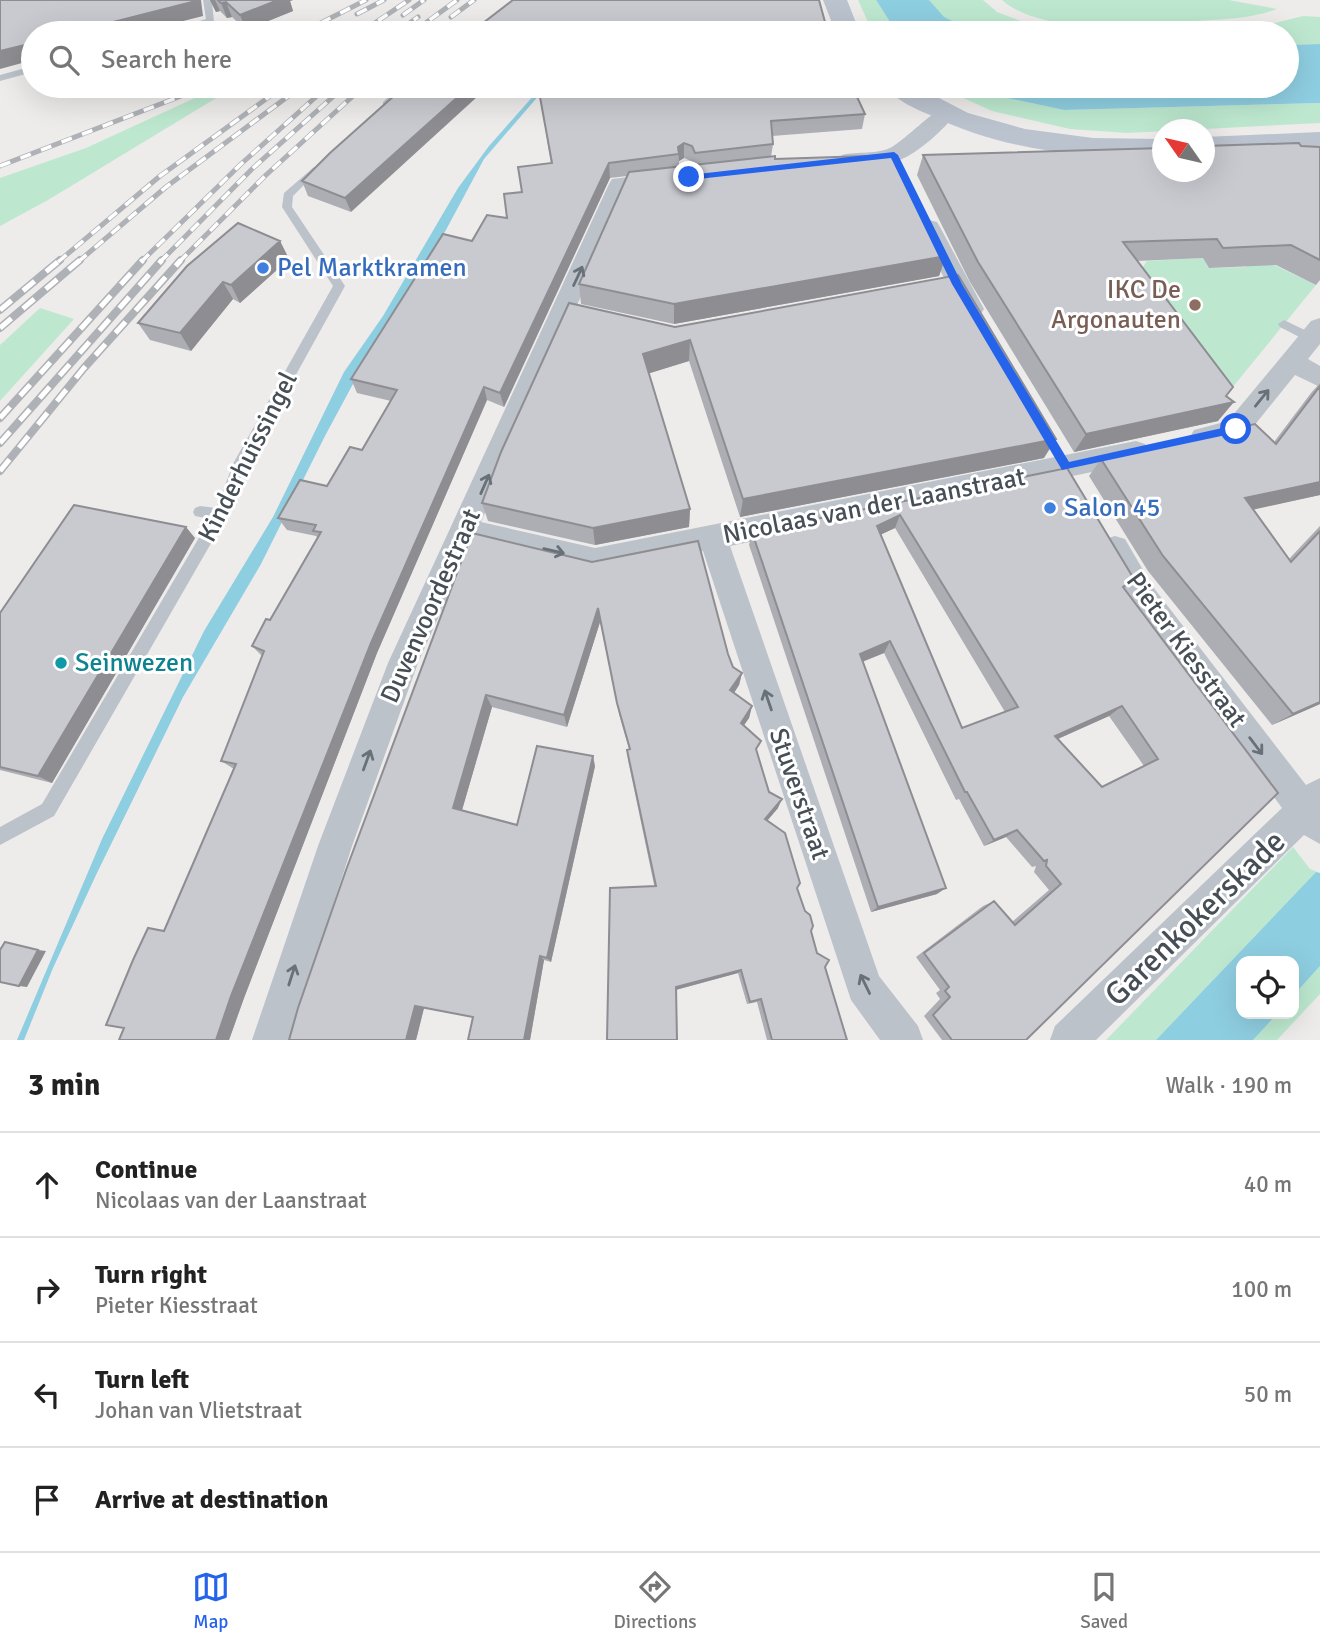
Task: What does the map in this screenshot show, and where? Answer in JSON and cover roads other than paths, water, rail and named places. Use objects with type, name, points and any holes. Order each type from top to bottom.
[{"type":"main road","points":[[835,0],[843,21]]},
{"type":"main road","points":[[915,98],[994,131],[1084,146],[1152,148]]},
{"type":"main road","points":[[1215,146],[1319,142]]},
{"type":"street","points":[[826,162],[894,155],[926,132],[946,113]]},
{"type":"street","points":[[894,155],[906,178]]},
{"type":"street","name":"Duvenvoordestraat","points":[[271,1040],[335,846],[403,663],[464,530],[574,314],[620,184],[689,177]]},
{"type":"street","points":[[917,202],[957,284],[984,330]]},
{"type":"street","points":[[930,289],[957,284]]},
{"type":"street","points":[[1184,441],[1236,429],[1315,332]]},
{"type":"street","points":[[1292,362],[1320,377]]},
{"type":"street","name":"Nicolaas van der Laanstraat","points":[[464,530],[595,561],[1158,447]]},
{"type":"street","name":"Pieter Kiesstraat","points":[[1101,526],[1143,596],[1315,811]]},
{"type":"street","name":"Stuverstraat","points":[[713,538],[864,987],[904,1040]]},
{"type":"street","name":"Garenkokerskade","points":[[1069,1040],[1315,811]]},
{"type":"lane","points":[[207,21],[211,20],[208,1],[212,0]]},
{"type":"lane","points":[[0,78],[21,72]]},
{"type":"lane","points":[[376,113],[392,98]]},
{"type":"lane","name":"Kinderhuissingel","points":[[0,836],[48,810],[220,515],[239,466],[339,286],[287,207],[288,195],[327,159]]},
{"type":"lane","points":[[1284,324],[1315,332]]},
{"type":"lane","points":[[200,512],[220,515]]},
{"type":"water","points":[[876,0],[929,0],[944,17],[952,21],[889,21]]},
{"type":"water","points":[[1320,44],[1320,103],[1064,110],[1008,98],[1299,98],[1299,45]]},
{"type":"water","points":[[531,98],[537,98],[484,159],[432,256],[360,371],[261,564],[183,697],[96,875],[53,968],[24,1040],[17,1040],[102,839],[204,631],[273,517],[344,372],[383,316],[458,188],[489,146]]},
{"type":"water","points":[[1316,872],[1320,873],[1320,966],[1299,989],[1299,956],[1236,956]]},
{"type":"water","points":[[1236,956],[1236,1019],[1272,1019],[1253,1040],[1156,1040]]},
{"type":"railway","points":[[325,21],[366,0]]},
{"type":"railway","points":[[357,14],[384,0]]},
{"type":"railway","points":[[378,21],[409,0]]},
{"type":"railway","points":[[403,15],[424,0]]},
{"type":"railway","points":[[428,21],[457,0]]},
{"type":"railway","points":[[451,17],[474,0]]},
{"type":"railway","points":[[412,21],[418,17]]},
{"type":"railway","points":[[0,166],[176,98]]},
{"type":"railway","points":[[58,262],[160,176],[267,98]]},
{"type":"railway","points":[[78,262],[166,187],[286,98]]},
{"type":"railway","points":[[143,260],[241,164],[315,98]]},
{"type":"railway","points":[[160,262],[252,169],[332,98]]},
{"type":"railway","points":[[181,260],[266,175],[351,98]]},
{"type":"railway","points":[[0,310],[60,260]]},
{"type":"railway","points":[[0,328],[80,260]]},
{"type":"railway","points":[[0,418],[143,260]]},
{"type":"railway","points":[[0,443],[162,260]]},
{"type":"railway","points":[[0,471],[84,368],[181,260]]},
{"type":"place","name":"Pel Marktkramen","points":[[263,268]]},
{"type":"place","name":"IKC De Argonauten","points":[[1195,305]]},
{"type":"place","name":"Salon 45","points":[[1050,508]]},
{"type":"place","name":"Seinwezen","points":[[61,663]]}]
